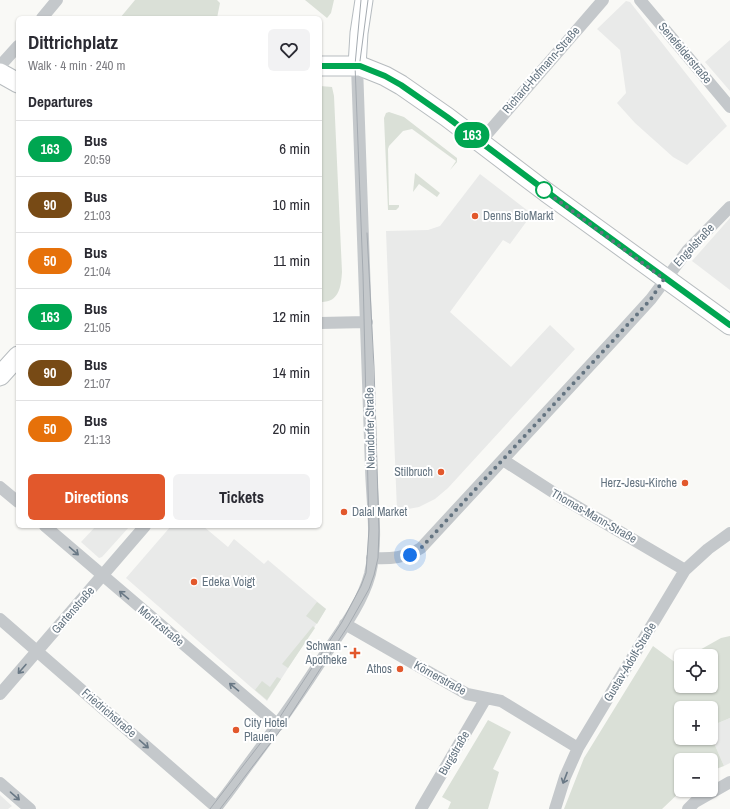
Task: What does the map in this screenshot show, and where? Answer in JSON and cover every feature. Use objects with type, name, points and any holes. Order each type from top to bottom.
[{"type":"main road","points":[[322,66],[357,66],[373,70],[401,85],[664,279],[730,325]]},
{"type":"main road","points":[[0,73],[16,82]]},
{"type":"main road","points":[[0,376],[16,358]]},
{"type":"street","points":[[44,16],[57,0]]},
{"type":"street","name":"Neundorfer Straße","points":[[215,808],[278,725],[345,624],[365,587],[372,558],[367,322],[357,66],[359,33],[364,0]]},
{"type":"street","name":"Richard-Hofmann-Straße","points":[[480,142],[603,0]]},
{"type":"street","name":"Senefelderstraße","points":[[640,0],[730,107]]},
{"type":"street","points":[[0,66],[16,48]]},
{"type":"street","name":"Engelstraße","points":[[372,558],[392,559],[410,555],[421,548],[651,299],[664,279],[687,251],[730,207]]},
{"type":"street","points":[[322,324],[367,322]]},
{"type":"street","name":"Thomas-Mann-Straße","points":[[503,460],[559,496],[685,570]]},
{"type":"street","points":[[0,487],[16,500]]},
{"type":"street","name":"Moritzstraße","points":[[47,528],[278,725]]},
{"type":"street","name":"Gartenstraße","points":[[0,694],[143,528]]},
{"type":"street","name":"Gustav-Adolf-Straße","points":[[554,809],[565,777],[578,748],[685,570],[708,549],[730,533]]},
{"type":"street","name":"Friedrichstraße","points":[[0,619],[215,808]]},
{"type":"street","name":"Körnerstraße","points":[[345,624],[467,694],[501,701],[578,748]]},
{"type":"street","name":"Burgstraße","points":[[421,809],[486,698]]},
{"type":"street","points":[[688,809],[695,802],[730,782]]},
{"type":"street","points":[[0,783],[30,809]]},
{"type":"shaded area","points":[[135,0],[217,0],[220,3],[217,16],[122,16]]},
{"type":"shaded area","points":[[305,0],[334,0],[331,13],[327,18]]},
{"type":"shaded area","points":[[626,1],[630,2],[727,126],[687,165],[673,157],[635,123],[617,103],[626,93],[620,50],[597,29]]},
{"type":"shaded area","points":[[730,40],[730,91],[705,62]]},
{"type":"shaded area","points":[[322,86],[332,87],[334,96],[342,272],[338,293],[331,300],[322,302]]},
{"type":"shaded area","points":[[389,112],[404,117],[457,158],[457,162],[450,170],[456,161],[412,129],[403,131],[388,149],[389,205],[399,205],[396,210],[388,210],[384,118],[386,113]]},
{"type":"shaded area","points":[[415,173],[440,193],[437,197],[419,184],[413,192]]},
{"type":"shaded area","points":[[480,174],[532,214],[510,244],[503,240],[450,312],[511,367],[550,325],[575,349],[448,488],[435,499],[419,507],[397,511],[386,231],[428,230],[440,226]]},
{"type":"shaded area","points":[[730,218],[730,290],[692,261]]},
{"type":"shaded area","points":[[94,528],[128,528],[102,557],[99,558],[81,542]]},
{"type":"shaded area","points":[[169,528],[205,528],[228,547],[234,539],[264,564],[268,560],[326,609],[267,701],[126,578]]},
{"type":"shaded area","points":[[317,602],[326,609],[317,624],[306,616]]},
{"type":"shaded area","points":[[313,626],[315,628],[288,668],[282,664]]},
{"type":"shaded area","points":[[730,636],[730,718],[718,723],[718,701],[674,701],[674,745],[715,745],[724,766],[718,768],[718,753],[674,753],[675,797],[662,809],[564,809],[584,758],[653,646],[674,662],[674,693],[718,693],[718,649],[701,649],[721,638]]},
{"type":"shaded area","points":[[277,677],[281,679],[267,700],[255,690],[262,681],[270,687]]},
{"type":"shaded area","points":[[730,718],[730,763],[724,766],[715,745],[718,745],[718,723]]},
{"type":"shaded area","points":[[488,720],[511,732],[493,769],[499,772],[488,809],[448,809],[451,802],[442,797]]},
{"type":"shaded area","points":[[0,795],[12,806],[8,809],[0,809]]},
{"type":"tram line","points":[[210,809],[276,723],[342,622],[361,586],[366,573],[369,529],[363,275],[355,65],[361,0]]},
{"type":"tram line","points":[[360,61],[368,0]]},
{"type":"tram line","points":[[220,809],[282,728],[348,626],[369,589],[374,575],[378,558],[379,531],[374,367],[367,233]]},
{"type":"bus line","name":"163","points":[[322,66],[360,66],[373,70],[401,85],[447,117],[664,279],[730,325]]},
{"type":"place","name":"Denns BioMarkt","points":[[475,216]]},
{"type":"place","name":"Stilbruch","points":[[441,472]]},
{"type":"place","name":"Herz-Jesu-Kirche","points":[[685,483]]},
{"type":"place","name":"Dalal Market","points":[[344,512]]},
{"type":"place","name":"Edeka Voigt","points":[[194,582]]},
{"type":"place","name":"Schwan - Apotheke","points":[[355,653]]},
{"type":"place","name":"Athos","points":[[400,669]]},
{"type":"place","name":"City Hotel Plauen","points":[[236,730]]},
{"type":"route","points":[[410,555],[421,548],[594,362],[651,299],[664,279],[544,190]]}]
